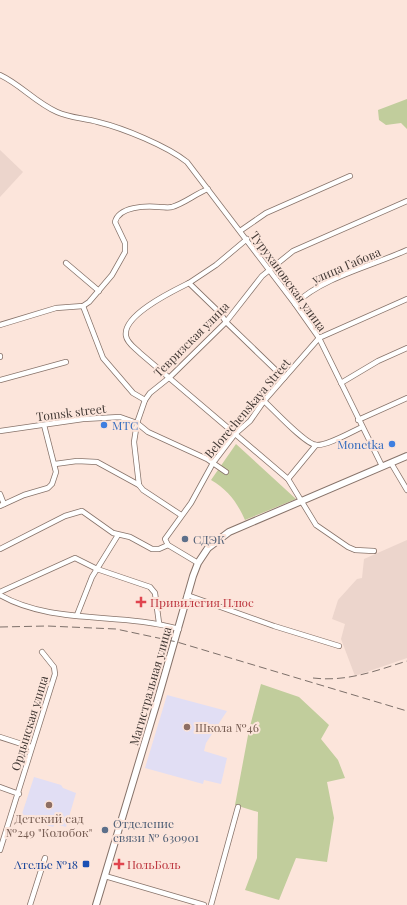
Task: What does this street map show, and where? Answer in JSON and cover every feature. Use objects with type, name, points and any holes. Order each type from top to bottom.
[{"type":"main road","name":"Магистральная улица","points":[[96,905],[187,595],[198,563],[211,544],[222,536],[407,456]]},
{"type":"street","name":"Турухановская улица","points":[[0,75],[55,111],[68,116],[98,122],[161,146],[177,154],[187,162],[202,179],[208,189],[270,269],[319,338],[358,420],[382,466]]},
{"type":"street","points":[[240,231],[266,213],[350,176]]},
{"type":"street","points":[[0,325],[56,308],[83,306],[99,291],[112,275],[125,252],[124,243],[115,222],[119,214],[126,210],[158,206],[170,208],[182,203],[195,194],[208,189]]},
{"type":"street","name":"Тевризская улица","points":[[139,485],[134,442],[137,423],[144,400],[150,393],[170,377],[226,322],[270,269],[303,246],[407,201]]},
{"type":"street","points":[[247,240],[216,266],[158,300],[135,316],[126,331],[126,336],[130,344],[288,479],[316,525],[348,547],[355,550],[374,551]]},
{"type":"street","name":"улица Габова","points":[[295,304],[306,293],[407,250]]},
{"type":"street","points":[[66,263],[99,291]]},
{"type":"street","points":[[189,283],[226,322],[284,378]]},
{"type":"street","name":"Belorechenskaya Street","points":[[168,545],[165,539],[191,503],[213,463],[235,434],[250,421],[264,401],[319,338],[407,299]]},
{"type":"street","points":[[83,306],[103,358],[133,393],[144,400]]},
{"type":"street","points":[[341,383],[378,361],[407,348]]},
{"type":"street","points":[[0,380],[66,362]]},
{"type":"street","points":[[358,420],[407,398]]},
{"type":"street","points":[[264,401],[306,440],[316,445],[324,444],[362,427]]},
{"type":"street","name":"Tomsk street","points":[[0,431],[110,416],[120,417],[137,423],[148,432],[175,443],[213,463],[226,472]]},
{"type":"street","points":[[0,494],[2,505],[24,495],[48,488],[55,478],[54,464],[44,425]]},
{"type":"street","points":[[288,479],[316,445]]},
{"type":"street","points":[[54,464],[77,461],[97,462],[139,485],[142,490],[181,515]]},
{"type":"street","points":[[390,463],[407,490]]},
{"type":"street","points":[[0,549],[66,516],[82,512],[102,527],[118,535],[130,537],[155,550],[168,545],[198,563]]},
{"type":"street","points":[[77,615],[97,569],[118,535]]},
{"type":"street","points":[[0,593],[75,558],[97,569],[150,587],[155,593],[159,623]]},
{"type":"street","points":[[0,593],[19,604],[47,612],[159,623],[178,629]]},
{"type":"street","points":[[187,595],[274,626],[339,646]]},
{"type":"street","name":"Ордынская улица","points":[[0,850],[19,794],[31,747],[55,674],[54,667],[42,652]]},
{"type":"street","points":[[0,737],[31,747]]},
{"type":"street","points":[[0,787],[19,794]]},
{"type":"street","points":[[211,905],[238,807]]},
{"type":"street","points":[[30,905],[46,858]]},
{"type":"street","points":[[105,876],[204,905]]},
{"type":"shaded area","points":[[0,150],[23,172],[0,197]]},
{"type":"shaded area","points":[[407,540],[407,658],[355,676],[341,639],[345,624],[332,619],[338,600],[357,579],[362,578],[364,559]]},
{"type":"shaded area","name":"Школа №46","points":[[167,695],[227,711],[206,743],[204,751],[227,758],[221,784],[204,780],[203,784],[145,768]]},
{"type":"shaded area","name":"Детский сад №249 \"Колобок\"","points":[[34,777],[61,785],[63,788],[76,793],[66,827],[55,824],[53,827],[21,817]]},
{"type":"green space","points":[[407,99],[407,129],[401,123],[386,125],[379,120],[378,110]]},
{"type":"green space","points":[[236,444],[296,499],[245,520],[231,497],[211,480]]},
{"type":"green space","points":[[261,684],[299,697],[329,725],[321,739],[338,760],[345,778],[327,782],[334,818],[327,862],[296,858],[279,900],[245,890],[257,858],[258,812],[235,805],[249,730]]},
{"type":"railway","points":[[0,627],[47,626],[116,629],[177,642],[407,711]]},
{"type":"railway","points":[[313,678],[325,679],[361,675],[407,661]]},
{"type":"place","name":"МТС","points":[[104,425]]},
{"type":"place","name":"Monetka","points":[[392,444]]},
{"type":"place","name":"СДЭК","points":[[185,539]]},
{"type":"place","name":"Привилегия Плюс","points":[[141,602]]},
{"type":"place","name":"Школа №46","points":[[187,727]]},
{"type":"place","name":"Детский сад №249 \"Колобок\"","points":[[49,805]]},
{"type":"place","name":"Отделение связи № 630901","points":[[105,830]]},
{"type":"place","name":"Ателье №18","points":[[86,864]]},
{"type":"place","name":"НольБоль","points":[[119,864]]}]
